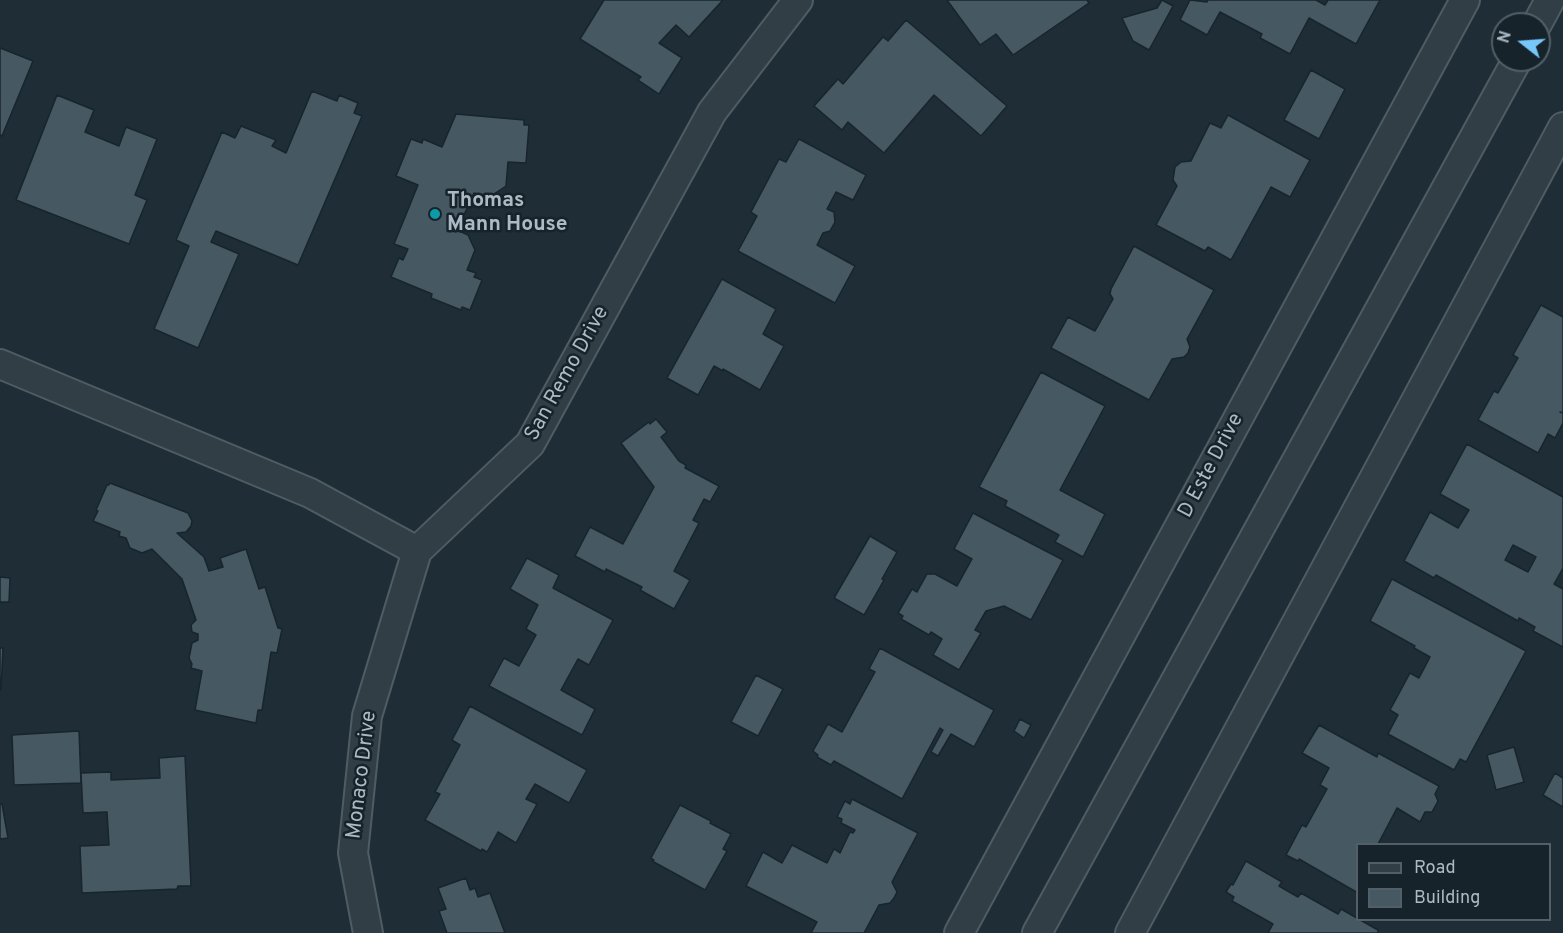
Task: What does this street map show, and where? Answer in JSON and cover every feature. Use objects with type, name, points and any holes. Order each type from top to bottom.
[{"type":"street","name":"San Remo Drive","points":[[417,551],[530,444],[712,112],[798,0]]},
{"type":"street","name":"D Este Drive","points":[[959,933],[1465,0]]},
{"type":"street","points":[[1037,933],[1510,72]]},
{"type":"street","points":[[1130,933],[1563,127]]},
{"type":"street","points":[[0,363],[310,493],[417,551]]},
{"type":"street","name":"Monaco Drive","points":[[368,933],[353,852],[367,716],[417,551]]},
{"type":"building","points":[[604,0],[723,0],[689,37],[676,25],[659,43],[682,58],[659,94],[638,80],[641,77],[580,39]]},
{"type":"building","points":[[947,0],[1087,0],[1089,3],[1013,55],[996,34],[980,45]]},
{"type":"building","points":[[1162,0],[1173,6],[1149,50],[1133,41],[1122,18],[1157,8]]},
{"type":"building","points":[[1190,0],[1207,2],[1208,0],[1316,0],[1325,5],[1328,0],[1380,0],[1356,44],[1309,18],[1290,54],[1260,38],[1262,34],[1220,12],[1207,35],[1180,20]]},
{"type":"building","points":[[906,20],[1007,106],[981,136],[934,95],[884,153],[848,122],[842,130],[814,106],[838,79],[843,84],[883,37],[888,41]]},
{"type":"building","points":[[0,48],[33,61],[2,136],[0,135]]},
{"type":"building","points":[[1311,70],[1345,89],[1319,139],[1284,120]]},
{"type":"building","points":[[312,91],[337,101],[339,95],[358,103],[354,113],[362,116],[298,265],[216,231],[211,242],[239,254],[198,348],[154,329],[189,246],[176,240],[222,132],[235,138],[241,126],[276,140],[272,146],[286,153]]},
{"type":"building","points":[[57,95],[94,110],[85,132],[119,146],[126,127],[157,139],[135,195],[147,200],[129,244],[16,200]]},
{"type":"building","name":"Thomas Mann House","points":[[456,114],[524,120],[524,125],[529,125],[526,163],[508,162],[506,186],[488,198],[474,193],[457,230],[468,235],[475,250],[467,270],[476,273],[474,277],[482,280],[470,310],[462,307],[461,310],[431,298],[432,294],[391,277],[399,258],[403,260],[408,249],[394,244],[418,185],[396,176],[411,139],[422,143],[423,139],[442,147]]},
{"type":"building","points":[[1228,115],[1310,160],[1290,197],[1271,187],[1231,260],[1208,247],[1205,251],[1156,225],[1177,186],[1173,180],[1175,167],[1181,162],[1191,161],[1210,123],[1221,128]]},
{"type":"building","points":[[799,139],[866,175],[853,200],[836,192],[827,209],[834,212],[835,222],[830,231],[823,233],[817,245],[855,266],[835,303],[738,251],[757,216],[751,212],[779,159],[786,162]]},
{"type":"building","points":[[1134,246],[1214,290],[1187,339],[1190,347],[1188,353],[1184,357],[1172,359],[1149,400],[1051,348],[1068,317],[1095,331],[1113,299],[1110,294],[1111,289]]},
{"type":"building","points":[[722,279],[776,309],[763,334],[784,346],[760,390],[714,366],[698,395],[667,378]]},
{"type":"building","points":[[1541,305],[1563,317],[1563,423],[1555,438],[1548,434],[1538,453],[1478,420],[1494,391],[1498,393],[1518,358],[1513,355]]},
{"type":"building","points":[[1041,372],[1105,406],[1060,490],[1105,514],[1083,557],[1055,542],[1059,535],[1005,506],[1007,501],[979,487]]},
{"type":"building","points":[[656,419],[667,432],[661,437],[679,461],[686,465],[685,468],[719,486],[710,502],[704,499],[693,520],[699,523],[674,571],[690,580],[674,609],[640,590],[642,587],[606,569],[605,572],[575,556],[590,527],[623,544],[654,487],[621,443]]},
{"type":"building","points":[[1467,444],[1563,497],[1563,568],[1554,584],[1563,589],[1563,647],[1533,631],[1535,627],[1519,618],[1518,621],[1436,575],[1434,578],[1404,561],[1430,512],[1458,528],[1469,510],[1440,494]],"holes":[[[1513,545],[1536,557],[1528,572],[1505,560]]]},
{"type":"building","points":[[110,483],[188,513],[192,521],[191,526],[186,532],[177,533],[204,557],[209,571],[223,567],[220,558],[246,549],[259,589],[265,587],[278,628],[282,629],[277,653],[271,652],[262,710],[258,710],[256,723],[195,710],[202,671],[191,668],[189,658],[192,643],[198,640],[198,634],[192,632],[191,625],[196,620],[182,579],[152,549],[142,553],[130,548],[126,538],[119,536],[120,532],[93,521],[107,485]]},
{"type":"building","points":[[973,513],[1063,560],[1031,620],[1004,606],[986,611],[975,630],[981,633],[959,670],[933,655],[942,639],[931,632],[929,635],[901,619],[903,616],[898,613],[912,589],[917,592],[927,574],[935,574],[957,586],[972,559],[954,549]]},
{"type":"building","points":[[870,536],[897,552],[864,615],[834,598]]},
{"type":"building","points":[[527,558],[559,575],[553,588],[613,620],[589,665],[578,659],[561,690],[595,709],[582,735],[489,686],[504,658],[519,666],[536,635],[526,629],[538,605],[510,589]]},
{"type":"building","points":[[0,577],[10,578],[9,602],[0,602]]},
{"type":"building","points":[[1392,579],[1526,651],[1466,762],[1460,759],[1454,770],[1388,734],[1398,715],[1390,710],[1410,673],[1419,678],[1430,657],[1370,621]]},
{"type":"building","points":[[0,648],[3,648],[1,690],[0,690]]},
{"type":"building","points":[[880,648],[994,710],[974,747],[951,734],[938,756],[931,752],[943,730],[940,728],[902,799],[834,761],[831,765],[817,757],[818,755],[813,751],[828,724],[842,732],[875,672],[869,669]]},
{"type":"building","points":[[756,675],[783,689],[758,736],[731,722]]},
{"type":"building","points":[[470,706],[587,770],[569,803],[535,784],[526,799],[537,804],[516,843],[498,832],[487,852],[482,849],[481,851],[425,820],[440,794],[435,792],[460,745],[452,740]]},
{"type":"building","points":[[1020,719],[1031,725],[1024,738],[1014,731]]},
{"type":"building","points":[[1319,725],[1377,757],[1378,753],[1439,786],[1435,794],[1438,801],[1432,812],[1425,812],[1420,822],[1397,808],[1379,843],[1356,843],[1356,892],[1299,859],[1298,861],[1286,855],[1302,825],[1306,827],[1327,789],[1320,785],[1329,768],[1302,753]]},
{"type":"building","points":[[79,731],[81,783],[14,785],[12,735]]},
{"type":"building","points":[[1514,747],[1524,782],[1496,790],[1487,755]]},
{"type":"building","points":[[185,756],[191,886],[178,886],[177,889],[82,893],[80,846],[109,845],[107,812],[83,813],[81,773],[111,772],[111,780],[160,778],[159,758]]},
{"type":"building","points":[[1555,773],[1563,778],[1563,807],[1543,795]]},
{"type":"building","points":[[852,799],[918,833],[892,882],[897,892],[894,898],[890,903],[879,905],[864,933],[811,933],[817,922],[746,886],[763,852],[782,863],[792,845],[827,863],[834,849],[840,853],[850,832],[853,833],[855,830],[841,823],[842,819],[837,817],[845,801],[850,804]]},
{"type":"building","points":[[0,804],[2,804],[8,838],[0,839]]},
{"type":"building","points":[[680,805],[731,834],[723,849],[727,851],[705,890],[652,861],[654,860],[651,858]]},
{"type":"building","points":[[1246,861],[1282,882],[1279,886],[1298,897],[1301,893],[1338,914],[1341,909],[1356,918],[1356,921],[1362,921],[1378,930],[1378,933],[1268,933],[1273,924],[1232,901],[1234,897],[1226,892],[1231,884],[1233,885]]},
{"type":"building","points":[[466,878],[470,890],[475,888],[478,897],[490,893],[505,933],[447,933],[439,911],[446,909],[438,888]]},
{"type":"place","name":"Thomas Mann House","points":[[435,214]]}]
